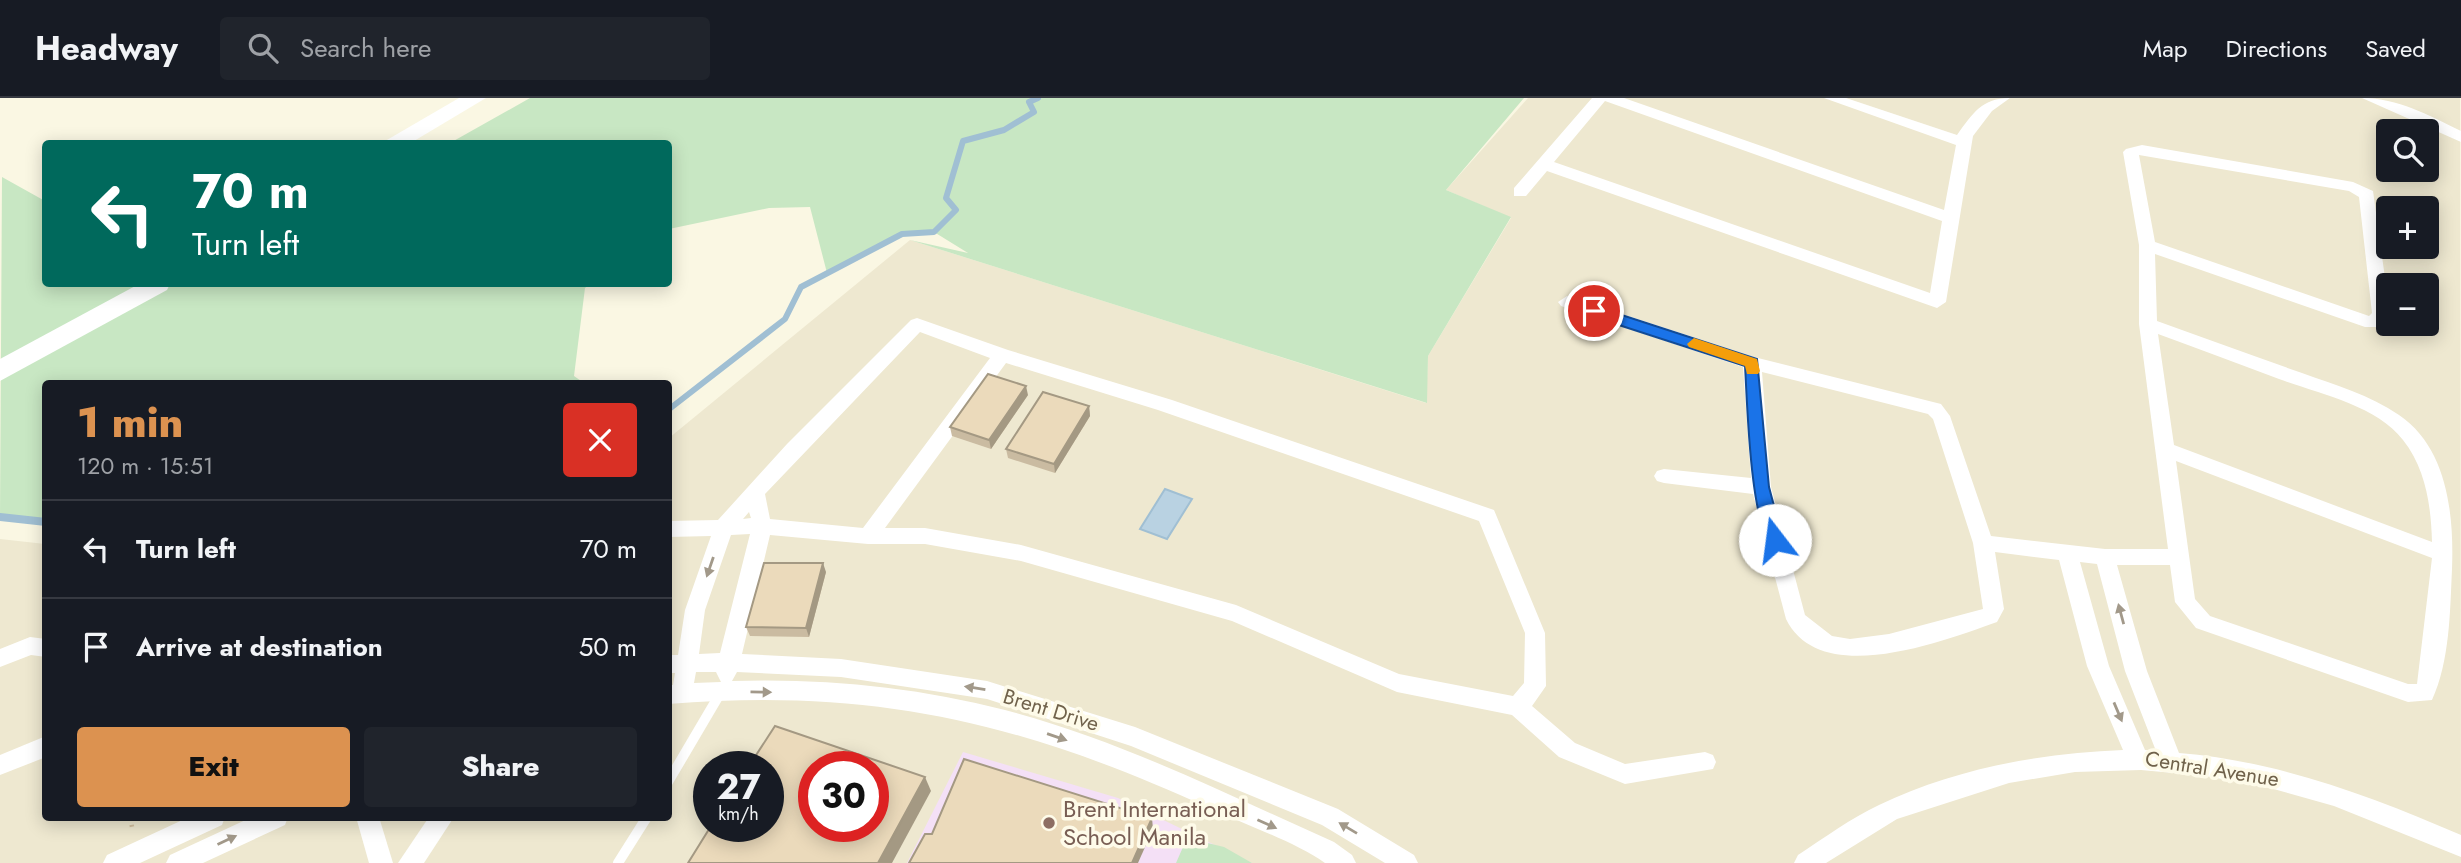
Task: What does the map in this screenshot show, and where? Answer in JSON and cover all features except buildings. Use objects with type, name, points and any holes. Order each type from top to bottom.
[{"type":"main road","points":[[398,140],[475,98]]},
{"type":"main road","points":[[421,140],[497,98]]},
{"type":"main road","points":[[0,357],[124,293],[147,287]]},
{"type":"main road","points":[[0,371],[124,293]]},
{"type":"street","points":[[1520,192],[1600,98]]},
{"type":"street","points":[[1610,98],[1951,218]]},
{"type":"street","points":[[1831,98],[1963,142]]},
{"type":"street","points":[[1543,164],[1937,302],[1965,135],[1987,108],[2003,98]]},
{"type":"street","points":[[2374,99],[2461,137]]},
{"type":"street","points":[[2147,245],[2371,323],[2381,315],[2367,195],[2353,187],[2135,150],[2131,152],[2147,245],[2148,324],[2181,556],[2185,602],[2203,622],[2365,675],[2408,693],[2424,693],[2431,676],[2444,526],[2425,455],[2410,434],[2386,414],[2358,401],[2148,324]]},
{"type":"street","points":[[1567,302],[1752,363],[1934,409],[1941,416],[1983,543],[1994,609],[1990,616],[1862,648],[1836,647],[1812,635],[1796,619],[1761,487],[1752,363]]},
{"type":"street","points":[[675,694],[679,663],[725,525],[794,449],[917,324],[1002,355],[1142,397],[1297,453],[1487,516],[1535,632],[1535,686],[1518,706]]},
{"type":"street","points":[[868,536],[1002,355]]},
{"type":"street","points":[[2166,450],[2442,554]]},
{"type":"street","points":[[1664,476],[1761,487]]},
{"type":"street","points":[[721,691],[762,526],[755,494]]},
{"type":"street","points":[[672,529],[725,525],[762,526],[868,536],[925,536],[1021,553],[1236,614],[1397,683],[1518,706],[1567,750],[1625,774],[1705,762]]},
{"type":"street","points":[[1983,543],[2105,557],[2181,556]]},
{"type":"street","points":[[2067,553],[2098,666],[2137,758]]},
{"type":"street","points":[[2105,557],[2136,671],[2171,760]]},
{"type":"street","points":[[0,657],[30,646],[42,648]]},
{"type":"street","name":"Brent Drive","points":[[679,663],[729,662],[841,668],[987,690],[1135,737],[1330,817],[1406,863]]},
{"type":"street","name":"Brent Drive","points":[[675,694],[721,691],[866,695],[1008,721],[1119,758],[1326,850],[1344,863]]},
{"type":"street","points":[[1119,758],[1135,737]]},
{"type":"street","points":[[0,765],[42,748]]},
{"type":"street","name":"Central Avenue","points":[[1806,863],[1884,814],[1983,778],[2067,761],[2137,758],[2171,760],[2279,778],[2409,822],[2461,846]]},
{"type":"street","points":[[115,863],[205,821]]},
{"type":"street","points":[[178,863],[268,821]]},
{"type":"street","points":[[368,821],[381,863]]},
{"type":"street","points":[[410,863],[440,821]]},
{"type":"lane","points":[[672,775],[721,691]]},
{"type":"lane","points":[[618,863],[644,821]]},
{"type":"shaded area","points":[[1528,98],[2460,98],[2461,863],[0,863],[0,539],[42,544],[42,821],[672,821],[672,436],[910,240],[1426,403],[1428,356],[1511,218],[1446,190]]},
{"type":"shaded area","name":"Brent International School Manila","points":[[963,752],[1118,798],[1252,863],[907,863]]},
{"type":"green space","points":[[530,98],[1524,98],[1446,190],[1511,217],[1428,356],[1427,403],[910,240],[968,253],[934,232],[902,234],[827,273],[810,207],[769,208],[672,228],[672,140],[455,140]]},
{"type":"green space","points":[[2,177],[42,199],[42,287],[586,287],[574,376],[580,380],[42,380],[42,521],[0,517]]},
{"type":"green space","points":[[1187,838],[1224,847],[1252,863],[1176,863]]},
{"type":"water","points":[[1165,489],[1192,499],[1167,539],[1140,529]]},
{"type":"waterway","points":[[672,407],[785,319],[801,287],[902,234],[934,232],[956,210],[946,198],[963,141],[1004,130],[1034,112],[1029,102],[1038,98]]},
{"type":"waterway","points":[[0,517],[42,522]]},
{"type":"slow traffic","points":[[1694,344],[1752,363],[1753,371]]},
{"type":"place","name":"Brent International School Manila","points":[[1049,823]]},
{"type":"route","points":[[1594,311],[1752,363],[1761,487],[1775,540]]}]
